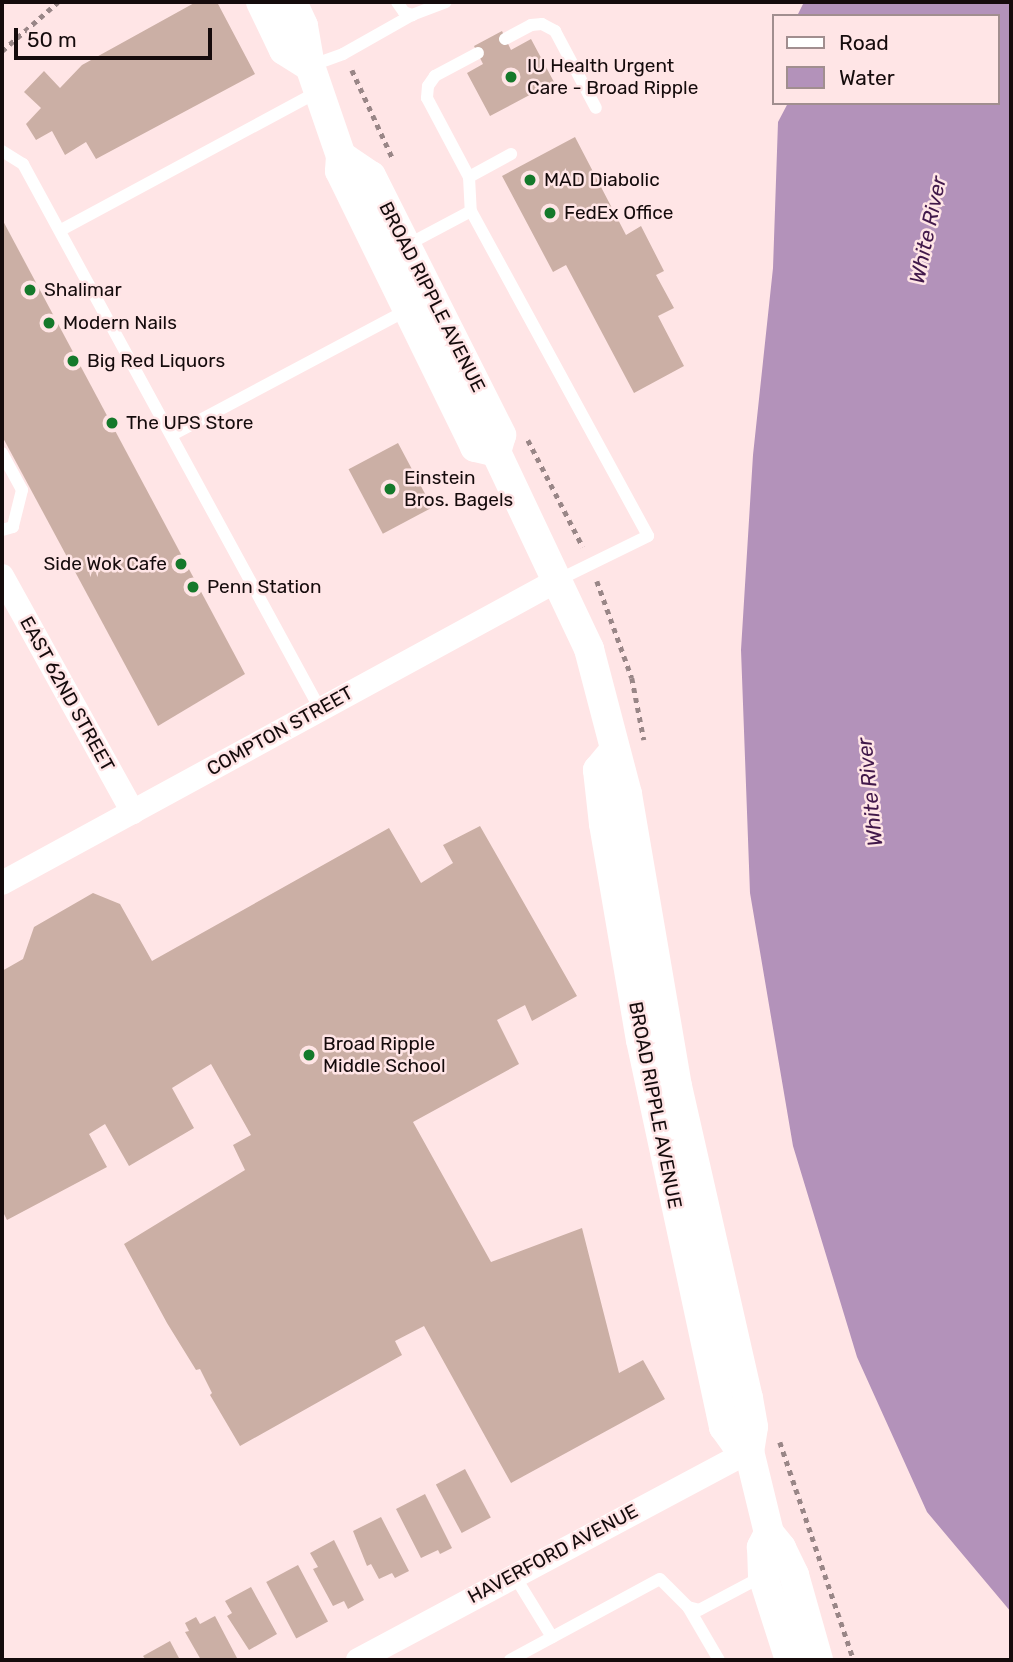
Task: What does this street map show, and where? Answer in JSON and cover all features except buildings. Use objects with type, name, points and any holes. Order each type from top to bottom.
[{"type":"street","points":[[261,2],[284,50],[314,78]]},
{"type":"street","name":"BROAD RIPPLE AVENUE","points":[[292,2],[303,26],[314,78],[341,156],[340,171],[475,446],[496,452]]},
{"type":"street","name":"BROAD RIPPLE AVENUE","points":[[341,156],[371,176],[501,435],[496,452],[589,649],[627,794],[677,1086],[748,1398],[753,1427],[749,1451],[769,1533],[781,1548],[794,1575],[818,1660]]},
{"type":"street","name":"EAST 62ND STREET","points":[[2,576],[133,812]]},
{"type":"street","name":"COMPTON STREET","points":[[2,883],[558,580]]},
{"type":"street","name":"HAVERFORD AVENUE","points":[[358,1660],[749,1451]]},
{"type":"street","name":"BROAD RIPPLE AVENUE","points":[[769,1533],[762,1547],[763,1576],[790,1660]]},
{"type":"lane","points":[[397,2],[404,12],[412,15]]},
{"type":"lane","points":[[412,15],[421,2]]},
{"type":"lane","points":[[61,230],[314,78],[343,54],[412,15],[446,2]]},
{"type":"lane","points":[[505,38],[531,25],[542,23],[555,31],[596,108]]},
{"type":"lane","points":[[478,53],[435,76],[428,86],[427,98],[469,177],[471,211],[648,537],[558,580]]},
{"type":"lane","points":[[2,151],[23,164],[61,230],[320,709]]},
{"type":"lane","points":[[469,177],[511,155]]},
{"type":"lane","points":[[406,246],[471,211]]},
{"type":"lane","points":[[172,435],[407,310]]},
{"type":"lane","points":[[2,453],[22,491],[13,527],[2,530]]},
{"type":"lane","points":[[514,1575],[552,1637]]},
{"type":"lane","points":[[688,1607],[699,1610],[763,1576]]},
{"type":"lane","points":[[510,1660],[660,1579],[688,1607],[719,1660]]},
{"type":"path","points":[[2,51],[58,2]]},
{"type":"path","points":[[354,74],[398,170]]},
{"type":"water","name":"White River","points":[[804,2],[1011,2],[1011,1612],[927,1512],[857,1357],[793,1146],[750,893],[741,650],[753,455],[773,268],[778,122],[787,105],[999,105],[999,14],[798,14]]},
{"type":"place","name":"IU Health Urgent Care - Broad Ripple","points":[[511,77]]},
{"type":"place","name":"MAD Diabolic","points":[[530,180]]},
{"type":"place","name":"FedEx Office","points":[[550,213]]},
{"type":"place","name":"Shalimar","points":[[30,290]]},
{"type":"place","name":"Modern Nails","points":[[49,323]]},
{"type":"place","name":"Big Red Liquors","points":[[73,361]]},
{"type":"place","name":"The UPS Store","points":[[112,423]]},
{"type":"place","name":"Einstein Bros. Bagels","points":[[390,489]]},
{"type":"place","name":"Side Wok Cafe","points":[[181,564]]},
{"type":"place","name":"Penn Station","points":[[193,587]]},
{"type":"place","name":"Broad Ripple Middle School","points":[[309,1055]]}]
